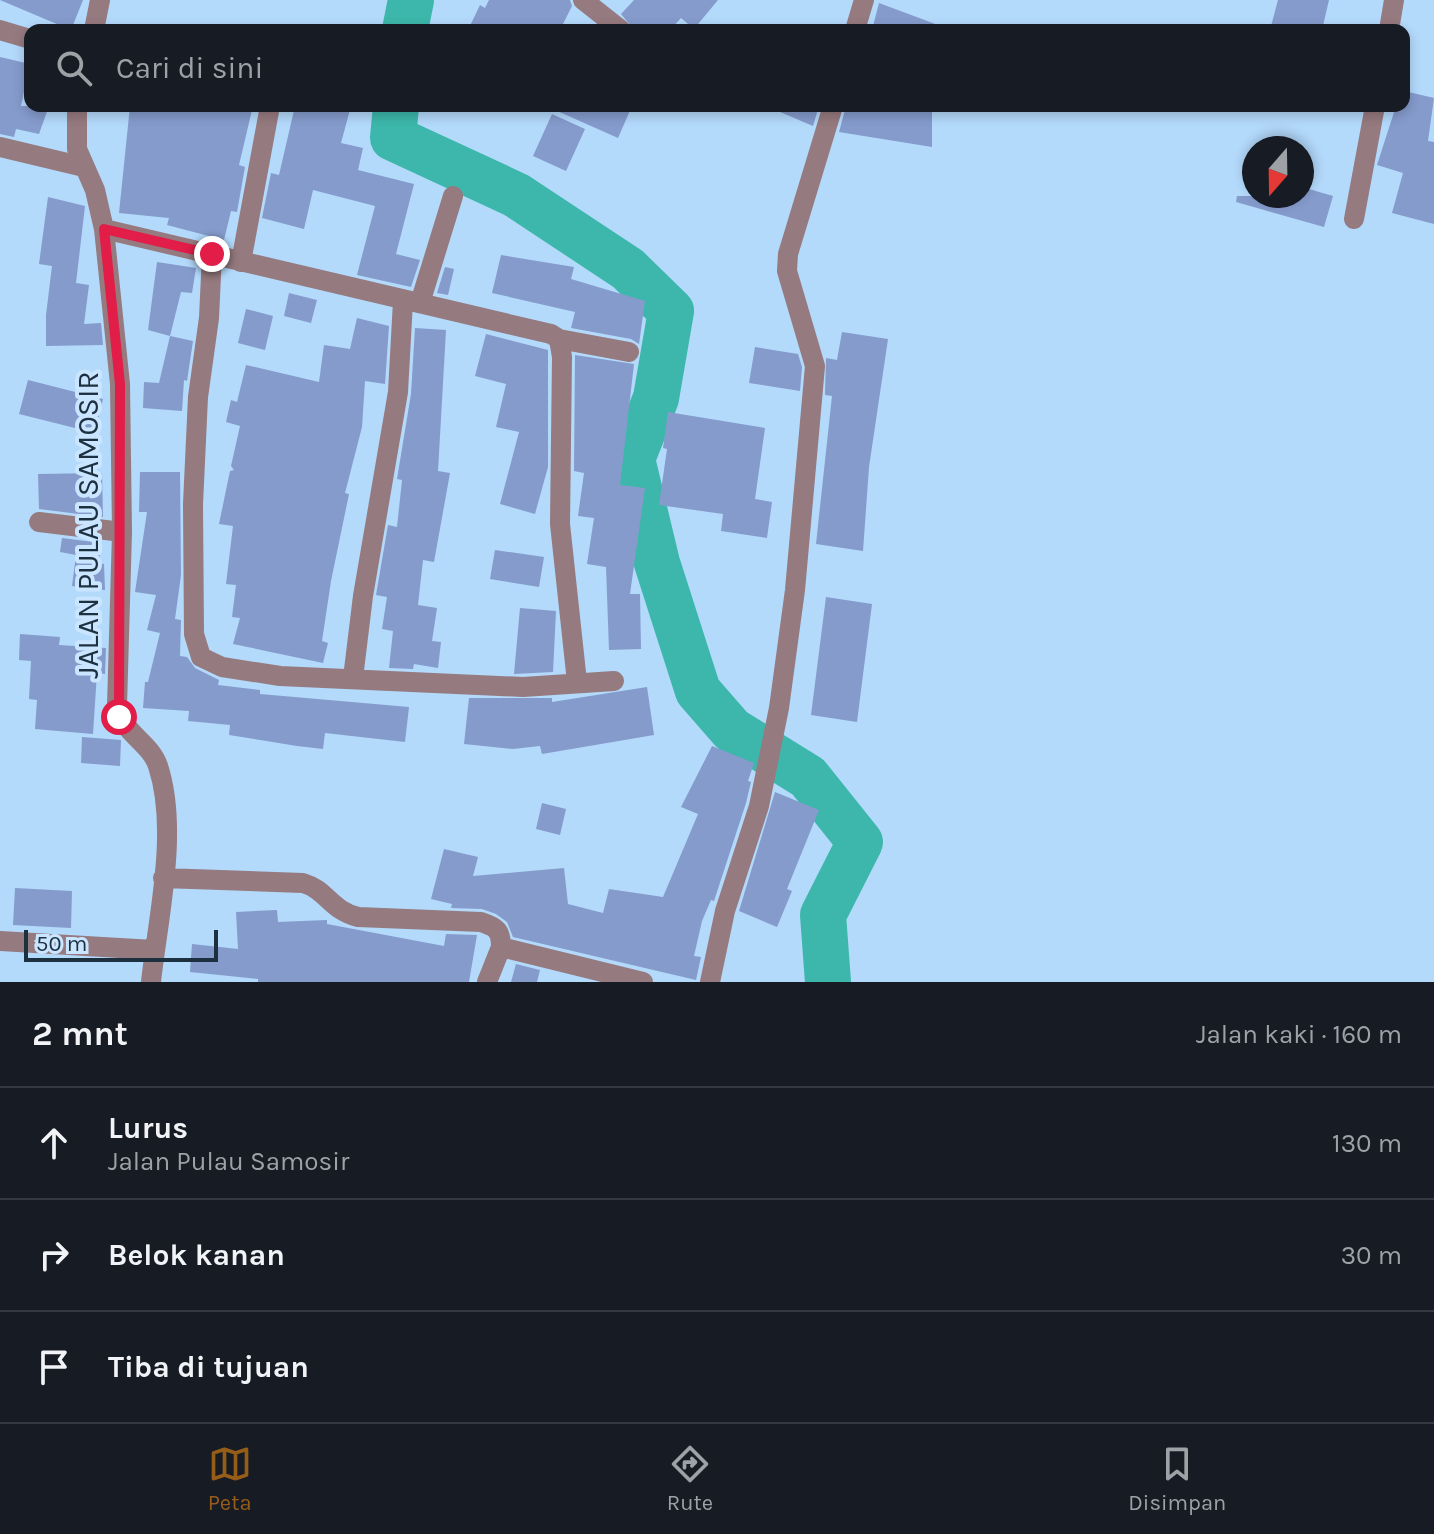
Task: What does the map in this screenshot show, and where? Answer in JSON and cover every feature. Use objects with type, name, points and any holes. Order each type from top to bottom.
[{"type":"street","points":[[95,24],[100,0]]},
{"type":"street","points":[[583,0],[613,24]]},
{"type":"street","points":[[857,24],[864,0]]},
{"type":"street","points":[[1390,24],[1394,0]]},
{"type":"street","points":[[0,30],[24,37]]},
{"type":"street","name":"JALAN PULAU SAMOSIR","points":[[77,112],[76,139],[95,190],[104,229],[120,384],[122,532],[117,706],[119,717],[144,745],[159,771],[164,798],[163,878],[151,982]]},
{"type":"street","points":[[241,262],[269,112]]},
{"type":"street","points":[[710,982],[725,911],[759,806],[779,708],[795,590],[815,366],[787,271],[788,254],[831,112]]},
{"type":"street","points":[[1354,219],[1374,112]]},
{"type":"street","points":[[0,147],[84,167]]},
{"type":"street","points":[[353,678],[363,596],[412,302],[453,196]]},
{"type":"street","points":[[104,229],[551,334],[559,339],[629,352]]},
{"type":"street","points":[[212,254],[195,452],[194,634],[198,652],[208,663],[280,676],[441,685],[523,687],[614,681]]},
{"type":"street","points":[[559,339],[562,357],[560,524],[577,682]]},
{"type":"street","points":[[39,522],[122,532]]},
{"type":"street","points":[[163,878],[303,883],[312,885],[333,907],[358,917],[481,922],[495,927],[501,934],[501,947],[487,982]]},
{"type":"street","points":[[0,941],[154,950]]},
{"type":"street","points":[[501,947],[643,982]]},
{"type":"building","points":[[0,0],[83,0],[73,24],[57,24]]},
{"type":"building","points":[[489,0],[570,0],[572,6],[563,24],[471,24],[480,5],[485,8]]},
{"type":"building","points":[[634,0],[718,0],[698,24],[688,24],[681,18],[676,24],[629,24],[621,14]]},
{"type":"building","points":[[1278,0],[1329,0],[1323,24],[1272,24]]},
{"type":"building","points":[[879,3],[935,24],[874,24]]},
{"type":"building","points":[[0,57],[24,63],[21,106],[24,106],[24,112],[47,112],[39,134],[16,129],[14,137],[0,134]]},
{"type":"building","points":[[1410,92],[1434,98],[1428,141],[1434,142],[1434,224],[1392,213],[1403,173],[1377,165],[1394,112],[1410,112]]},
{"type":"building","points":[[129,112],[252,112],[239,165],[245,167],[237,212],[231,211],[224,240],[167,225],[169,218],[119,213]]},
{"type":"building","points":[[294,112],[349,112],[341,143],[363,148],[358,170],[414,184],[396,254],[420,260],[411,287],[357,275],[375,206],[313,190],[304,229],[262,218],[271,173],[279,175]]},
{"type":"building","points":[[560,112],[629,112],[618,138]]},
{"type":"building","points":[[780,112],[817,112],[813,126]]},
{"type":"building","points":[[844,112],[932,112],[932,147],[839,132]]},
{"type":"building","points":[[552,114],[585,129],[566,171],[533,156]]},
{"type":"building","points":[[1314,190],[1333,196],[1324,227],[1257,208],[1314,208]]},
{"type":"building","points":[[48,197],[85,206],[76,283],[89,285],[84,324],[101,323],[103,345],[46,346],[52,266],[39,264]]},
{"type":"building","points":[[501,255],[574,267],[571,279],[645,301],[639,344],[631,339],[571,328],[575,312],[492,293]]},
{"type":"building","points":[[157,262],[196,268],[192,293],[181,292],[170,336],[148,330]]},
{"type":"building","points":[[445,267],[454,269],[448,295],[437,293]]},
{"type":"building","points":[[289,293],[317,300],[311,323],[284,316]]},
{"type":"building","points":[[246,309],[273,316],[265,350],[238,343]]},
{"type":"building","points":[[357,318],[389,326],[385,384],[365,381],[362,427],[345,493],[349,494],[322,641],[328,643],[323,663],[233,644],[240,618],[232,617],[236,585],[226,584],[233,526],[219,524],[230,471],[234,470],[231,466],[240,426],[226,422],[231,400],[237,402],[246,365],[319,382],[324,345],[350,349]]},
{"type":"building","points":[[415,328],[446,330],[438,471],[450,473],[434,562],[423,560],[418,605],[437,608],[432,641],[441,642],[438,668],[414,664],[413,669],[389,668],[393,631],[382,629],[387,597],[376,595],[388,525],[397,527],[402,480],[397,479],[411,394]]},
{"type":"building","points":[[842,332],[888,339],[869,467],[863,551],[816,544],[832,396],[825,395],[826,358],[837,360]]},
{"type":"building","points":[[486,334],[548,350],[548,467],[535,514],[500,504],[519,432],[496,427],[506,384],[475,376]]},
{"type":"building","points":[[170,336],[193,341],[187,381],[184,380],[182,411],[143,408],[144,382],[159,383]]},
{"type":"building","points":[[755,347],[798,354],[802,367],[800,391],[749,383]]},
{"type":"building","points":[[575,355],[634,364],[620,485],[645,488],[630,594],[640,594],[641,649],[609,650],[606,567],[587,564],[594,518],[578,516],[584,473],[574,471]]},
{"type":"building","points":[[28,380],[103,399],[95,433],[19,414]]},
{"type":"building","points":[[668,412],[765,428],[755,499],[772,502],[767,538],[721,531],[723,514],[659,505],[667,449],[663,448]]},
{"type":"building","points":[[140,472],[180,472],[181,575],[175,619],[181,620],[180,656],[187,657],[195,668],[219,680],[218,685],[260,690],[260,694],[409,707],[405,742],[325,733],[323,749],[297,746],[229,735],[230,725],[188,721],[189,711],[143,708],[145,682],[148,682],[160,633],[147,630],[156,595],[135,592],[147,512],[139,512]]},
{"type":"building","points":[[102,473],[103,517],[39,509],[38,474]]},
{"type":"building","points":[[62,538],[101,543],[99,563],[104,564],[105,590],[72,586],[76,555],[60,552]]},
{"type":"building","points":[[495,550],[544,557],[539,587],[490,579]]},
{"type":"building","points":[[826,597],[872,604],[857,722],[811,715]]},
{"type":"building","points":[[520,608],[556,611],[553,672],[514,674]]},
{"type":"building","points":[[20,634],[60,637],[59,645],[106,648],[105,674],[97,673],[93,734],[35,729],[37,700],[29,699],[31,661],[19,660]]},
{"type":"building","points":[[647,687],[654,735],[542,754],[540,746],[513,749],[464,744],[469,698],[552,698],[552,702]]},
{"type":"building","points":[[82,737],[121,740],[120,766],[81,763]]},
{"type":"building","points":[[712,746],[754,763],[746,803],[714,901],[711,900],[702,921],[694,956],[701,957],[696,980],[513,937],[507,922],[496,914],[482,909],[451,908],[452,904],[431,899],[444,849],[478,857],[473,876],[564,868],[568,904],[603,913],[609,889],[663,897],[698,814],[681,807]]},
{"type":"building","points":[[775,792],[819,810],[787,889],[792,891],[777,927],[739,911]]},
{"type":"building","points":[[542,803],[566,809],[560,835],[536,829]]},
{"type":"building","points":[[15,888],[72,891],[71,928],[13,925]]},
{"type":"building","points":[[277,910],[278,922],[327,920],[327,924],[444,946],[446,934],[477,935],[469,982],[258,982],[258,979],[190,972],[192,944],[238,949],[236,912]]},
{"type":"building","points":[[516,964],[540,970],[537,982],[511,982]]},
{"type":"waterway","points":[[406,24],[411,0]]},
{"type":"waterway","points":[[395,112],[393,138],[516,195],[628,269],[671,311],[656,398],[632,459],[657,563],[698,691],[732,730],[808,777],[860,842],[823,915],[828,982]]},
{"type":"route","points":[[119,717],[122,532],[120,384],[104,229],[212,254]]}]
